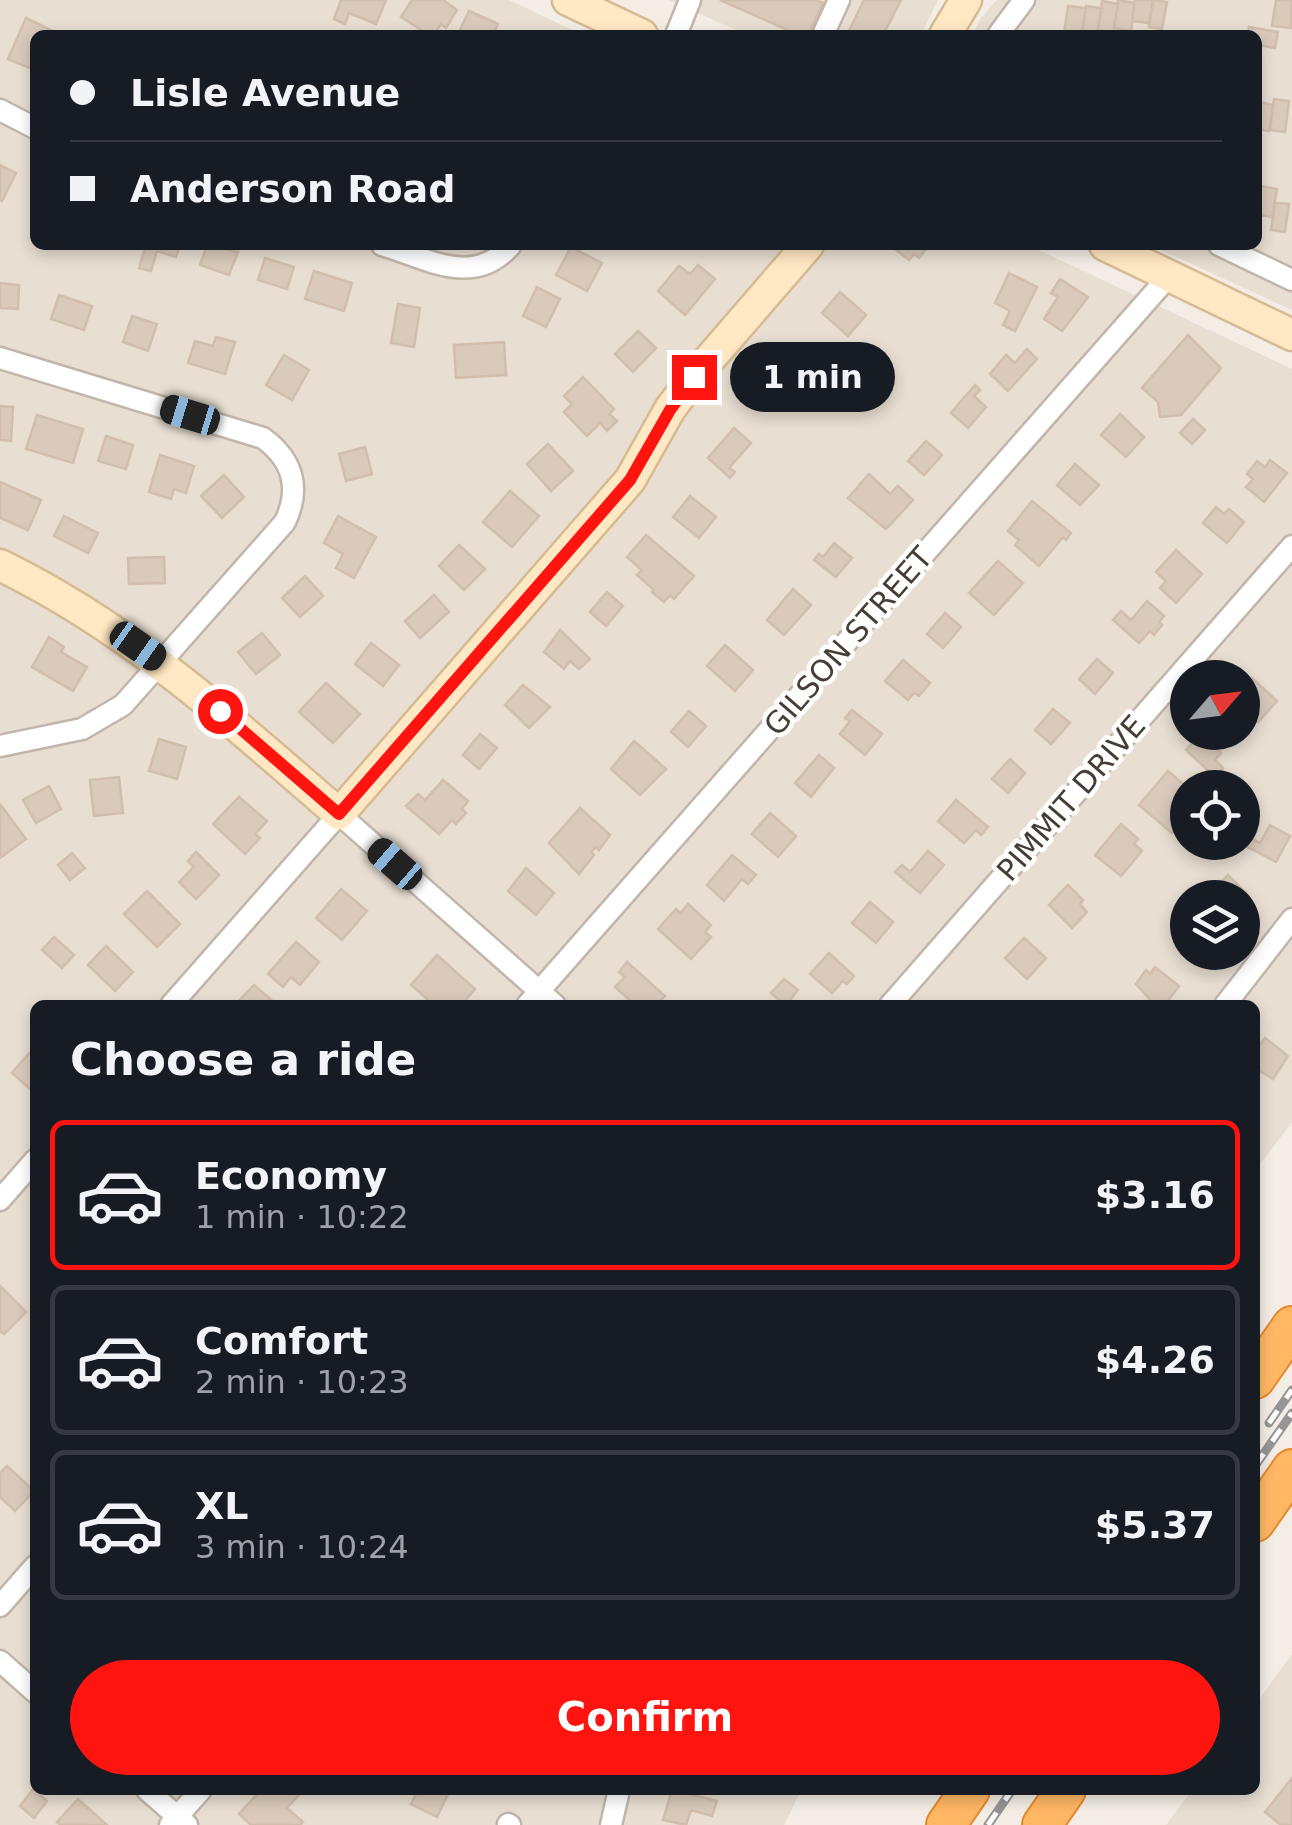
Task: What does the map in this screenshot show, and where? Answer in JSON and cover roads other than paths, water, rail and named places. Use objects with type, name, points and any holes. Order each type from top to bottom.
[{"type":"highway","points":[[1260,1372],[1292,1326]]},
{"type":"highway","points":[[1260,1515],[1292,1469]]},
{"type":"highway","points":[[946,1825],[967,1795]]},
{"type":"highway","points":[[1042,1825],[1063,1795]]},
{"type":"street","points":[[568,0],[631,30]]},
{"type":"street","points":[[678,30],[690,0]]},
{"type":"street","points":[[825,30],[840,0]]},
{"type":"street","points":[[948,30],[966,0]]},
{"type":"street","points":[[1002,30],[1024,0]]},
{"type":"street","points":[[0,110],[30,125]]},
{"type":"street","points":[[398,250],[454,268],[470,269],[487,265],[505,250]]},
{"type":"street","points":[[176,1000],[630,480],[694,377],[804,250]]},
{"type":"street","points":[[1115,250],[1292,335]]},
{"type":"street","points":[[1229,250],[1292,280]]},
{"type":"street","name":"GILSON STREET","points":[[540,1000],[1169,276]]},
{"type":"street","points":[[0,358],[263,438],[286,459],[295,491],[286,522],[123,705],[102,720],[59,736],[0,746]]},
{"type":"street","name":"PIMMIT DRIVE","points":[[894,1000],[1292,546]]},
{"type":"street","points":[[0,564],[49,589],[162,663],[339,814],[540,1000]]},
{"type":"street","points":[[1229,1000],[1292,919]]},
{"type":"street","points":[[0,1200],[30,1166]]},
{"type":"street","points":[[0,1606],[30,1572]]},
{"type":"street","points":[[0,1662],[30,1688]]},
{"type":"street","points":[[152,1795],[178,1822],[197,1795]]},
{"type":"street","points":[[611,1825],[618,1795]]},
{"type":"railway","points":[[1269,1423],[1292,1390]]},
{"type":"railway","points":[[1260,1459],[1292,1413]]},
{"type":"railway","points":[[988,1825],[1009,1795]]}]
